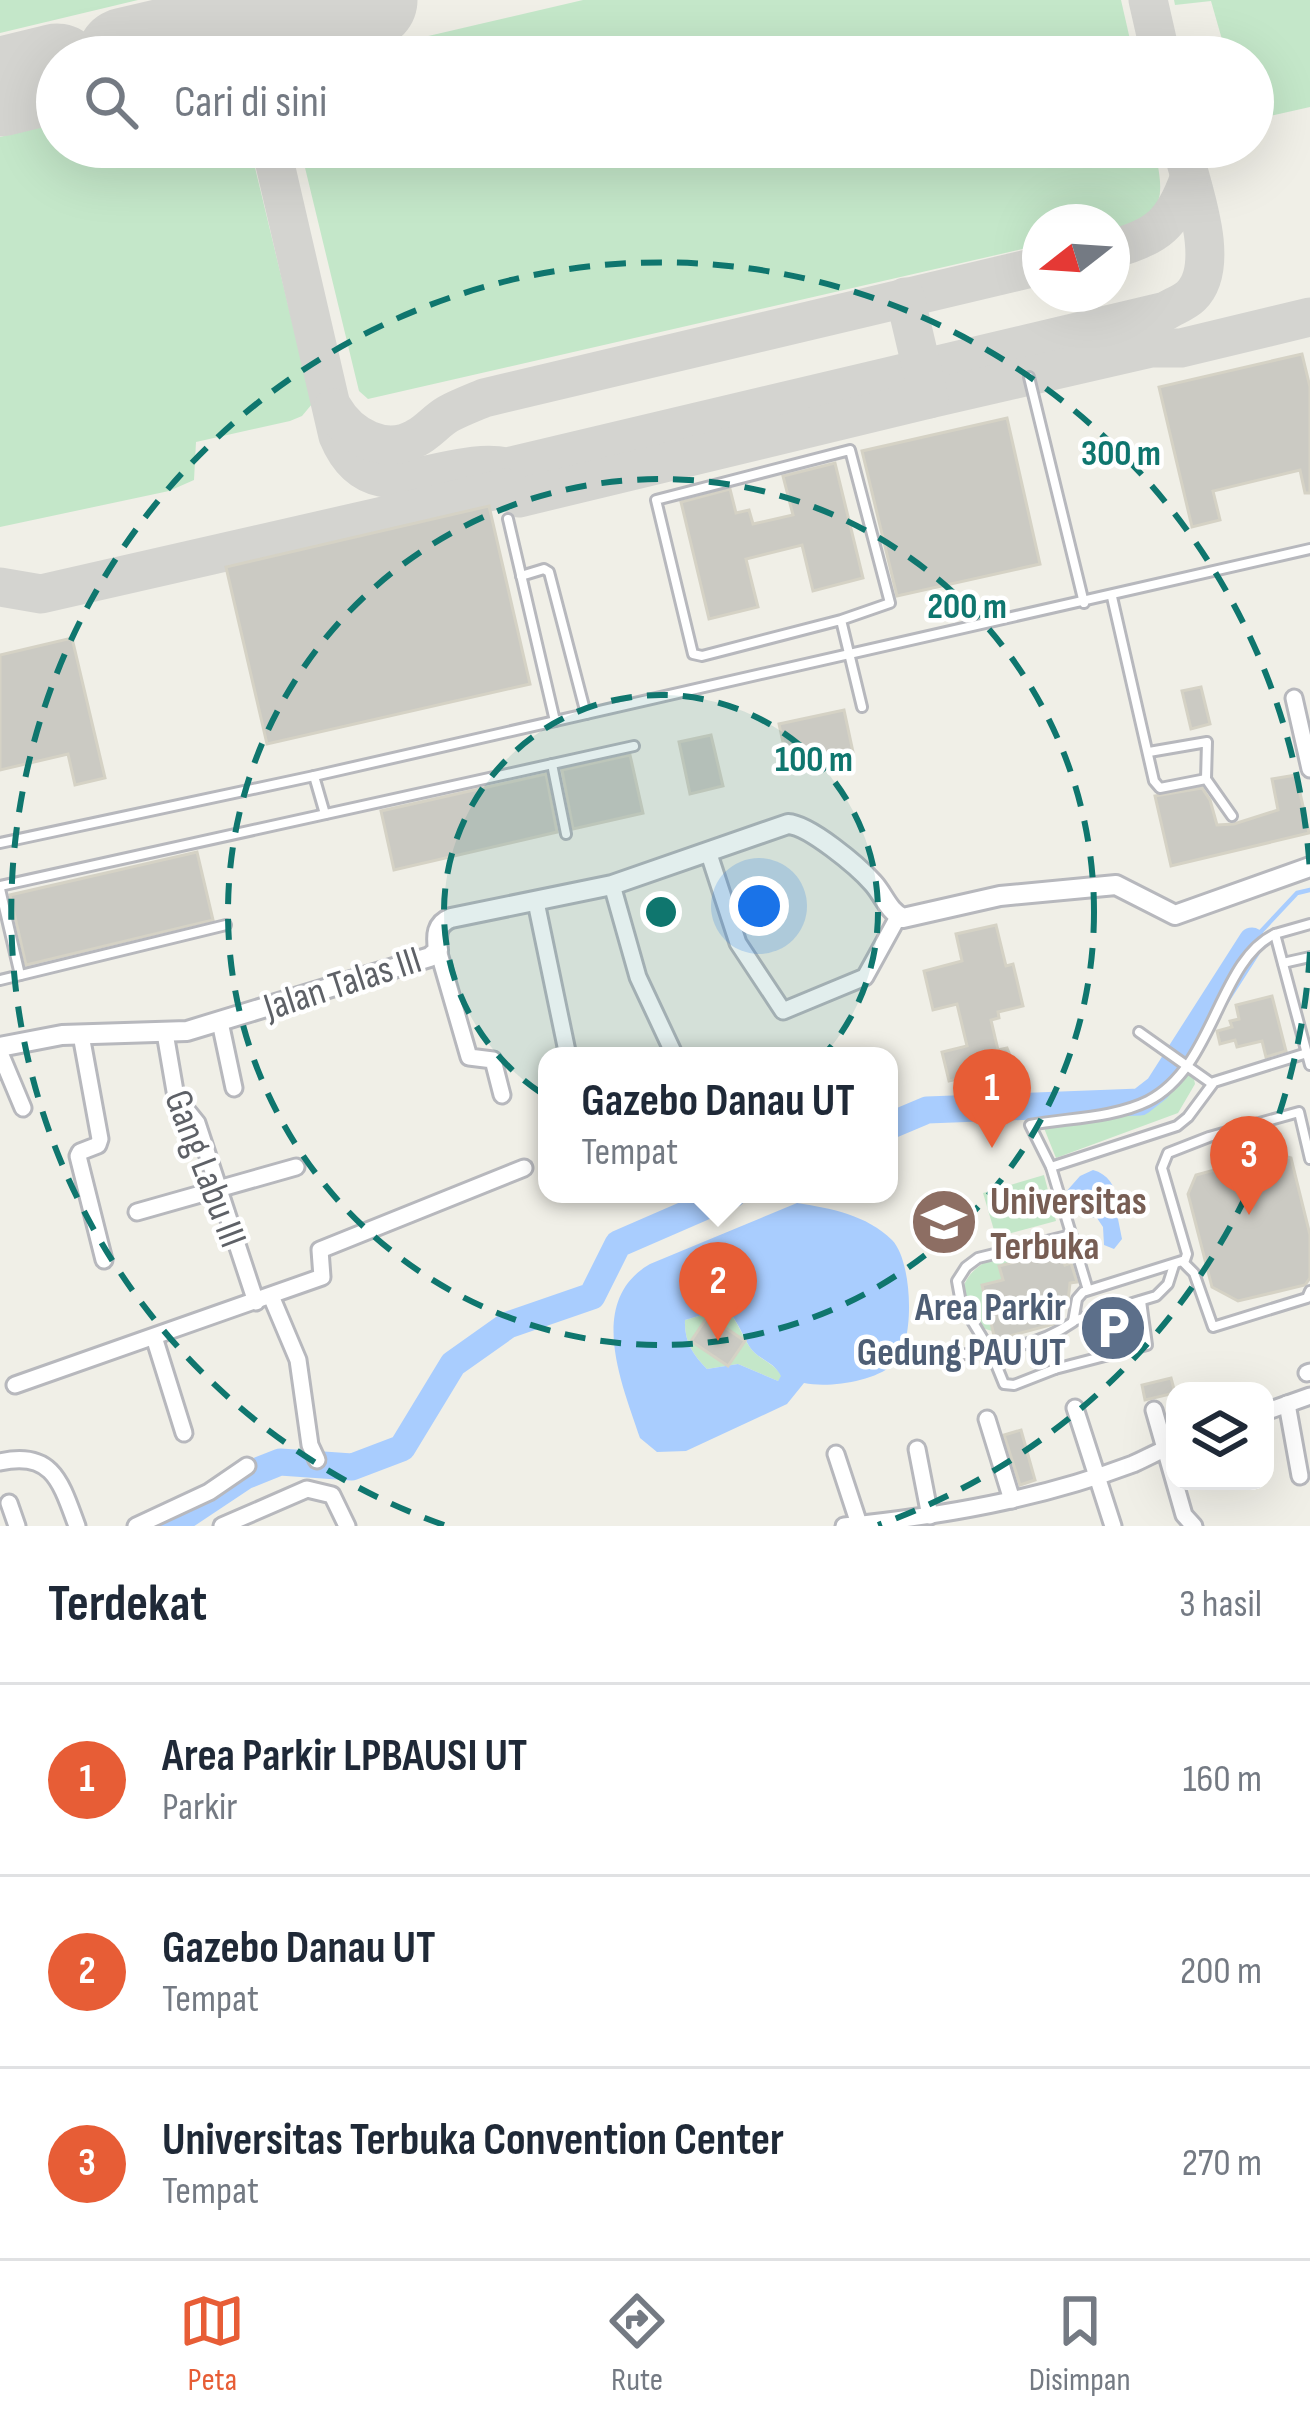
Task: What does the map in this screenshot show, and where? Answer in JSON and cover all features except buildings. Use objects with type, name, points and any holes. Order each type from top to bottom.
[{"type":"street","points":[[1294,698],[1310,770]]},
{"type":"street","name":"Jalan Talas III","points":[[0,1050],[49,1036],[165,1033],[220,1022],[427,958],[439,950],[437,933],[446,920],[612,885],[777,825],[799,825],[867,877],[898,917]]},
{"type":"street","points":[[708,851],[733,931],[783,1011],[870,974],[898,917],[1000,896],[1116,885],[1175,915],[1310,867]]},
{"type":"street","points":[[612,885],[638,977],[671,1047]]},
{"type":"street","points":[[536,902],[566,1047]]},
{"type":"street","points":[[439,950],[469,1057],[493,1060],[502,1095]]},
{"type":"street","points":[[220,1022],[235,1088]]},
{"type":"street","name":"Gang Labu III","points":[[165,1033],[176,1096],[196,1120],[264,1299],[298,1360],[316,1460]]},
{"type":"street","points":[[81,1035],[100,1139],[78,1156],[104,1260]]},
{"type":"street","points":[[0,1050],[23,1108]]},
{"type":"street","points":[[137,1212],[296,1167]]},
{"type":"street","points":[[15,1385],[323,1275],[320,1250],[524,1168]]},
{"type":"street","points":[[154,1337],[184,1433]]},
{"type":"street","points":[[1274,1409],[1310,1396]]},
{"type":"street","points":[[1287,1404],[1300,1476]]},
{"type":"street","points":[[1076,1408],[1113,1526]]},
{"type":"street","points":[[1154,1410],[1166,1437]]},
{"type":"street","points":[[987,1419],[1012,1500]]},
{"type":"street","points":[[844,1526],[930,1516],[964,1518],[1166,1448]]},
{"type":"street","points":[[917,1449],[930,1516]]},
{"type":"street","points":[[836,1454],[859,1525]]},
{"type":"street","points":[[0,1462],[31,1457],[44,1462],[77,1526]]},
{"type":"street","points":[[136,1526],[209,1492],[247,1466]]},
{"type":"street","points":[[222,1526],[307,1490],[332,1495],[346,1526]]},
{"type":"street","points":[[1179,1490],[1190,1525]]},
{"type":"street","points":[[9,1503],[17,1526]]},
{"type":"street","points":[[262,1509],[270,1526]]},
{"type":"lane","points":[[1029,376],[1084,603]]},
{"type":"lane","points":[[850,450],[890,603],[841,620],[701,656],[693,654],[656,500],[850,450]]},
{"type":"lane","points":[[508,519],[555,722]]},
{"type":"lane","points":[[0,843],[1310,549]]},
{"type":"lane","points":[[521,576],[544,569],[549,572],[586,714]]},
{"type":"lane","points":[[1112,597],[1154,781],[1160,788],[1207,779]]},
{"type":"lane","points":[[841,620],[862,707]]},
{"type":"lane","points":[[1149,752],[1207,742],[1207,779],[1232,816]]},
{"type":"lane","points":[[20,975],[0,887],[634,746]]},
{"type":"lane","points":[[553,764],[566,834]]},
{"type":"lane","points":[[314,776],[326,814]]},
{"type":"lane","points":[[1088,1290],[1051,1166],[1030,1125],[1142,1103],[1190,1065],[1254,947],[1275,934],[1310,924]]},
{"type":"lane","points":[[0,980],[226,925]]},
{"type":"lane","points":[[1275,934],[1310,1065]]},
{"type":"lane","points":[[1283,963],[1310,957]]},
{"type":"lane","points":[[1139,1032],[1211,1084]]},
{"type":"lane","points":[[1051,1166],[1181,1124],[1211,1084],[1307,1053]]},
{"type":"lane","points":[[944,1356],[992,1352],[1045,1339],[1073,1322],[1163,1291],[1187,1254],[1162,1168],[1165,1155],[1298,1112],[1310,1158]]},
{"type":"lane","points":[[1071,1235],[978,1258],[961,1274],[957,1285],[961,1304],[992,1352],[1001,1381],[1007,1385],[1147,1345],[1141,1301]]},
{"type":"lane","points":[[1073,1322],[1078,1297],[1088,1290],[1178,1263],[1194,1273],[1213,1327],[1306,1298],[1310,1291]]},
{"type":"lane","points":[[1045,1339],[1055,1369]]},
{"type":"green space","points":[[0,0],[138,0],[0,33]]},
{"type":"green space","points":[[583,0],[1121,0],[1129,36],[428,36]]},
{"type":"green space","points":[[1174,0],[1310,0],[1310,107],[1274,115],[1274,36],[1221,36],[1211,1],[1175,5]]},
{"type":"green space","points":[[36,128],[36,168],[255,168],[312,404],[302,416],[196,442],[194,480],[169,491],[0,527],[0,137]]},
{"type":"green space","points":[[305,168],[1158,168],[1158,202],[1130,224],[1130,204],[1022,204],[1022,249],[368,399],[359,391]]},
{"type":"green space","points":[[1184,1067],[1193,1074],[1195,1084],[1178,1113],[1056,1158],[1044,1128],[1151,1105],[1165,1095]]},
{"type":"green space","points":[[1044,1175],[1056,1221],[996,1237],[983,1193]]},
{"type":"green space","points":[[1057,1241],[1059,1250],[999,1265],[1002,1279],[981,1285],[992,1331],[979,1327],[963,1288],[969,1276],[1002,1254]]},
{"type":"green space","points":[[726,1308],[752,1350],[782,1376],[778,1381],[738,1364],[707,1369],[690,1347],[685,1320]],"holes":[[[708,1316],[745,1340],[729,1365],[692,1341]]]},
{"type":"water","points":[[1093,1170],[1107,1178],[1117,1195],[1109,1209],[1118,1219],[1122,1239],[1114,1249],[1104,1245],[1097,1218],[1076,1211],[1065,1193],[1080,1176]]},
{"type":"water","points":[[797,1203],[848,1214],[882,1231],[899,1251],[908,1284],[906,1340],[893,1365],[874,1376],[837,1384],[804,1383],[787,1404],[686,1451],[657,1452],[640,1438],[614,1345],[619,1299],[630,1280],[650,1264]],"holes":[[[726,1308],[752,1350],[778,1371],[778,1381],[738,1364],[707,1369],[694,1353],[685,1320]]]},
{"type":"waterway","points":[[1252,941],[1297,893],[1310,890]]},
{"type":"waterway","points":[[898,1122],[927,1110],[1140,1102],[1158,1088],[1252,941]]},
{"type":"waterway","points":[[170,1526],[245,1476],[280,1462],[352,1467],[402,1448],[453,1364],[508,1325],[592,1296],[618,1244],[712,1203]]},
{"type":"taxiway","points":[[1148,0],[1156,36]]},
{"type":"taxiway","points":[[272,36],[319,12]]},
{"type":"taxiway","points":[[276,168],[338,436],[353,460],[370,474],[390,478],[484,465],[507,467],[1166,311],[1191,296],[1204,265],[1202,225],[1187,168]]},
{"type":"taxiway","points":[[1130,243],[1162,226],[1189,179]]},
{"type":"taxiway","points":[[333,408],[358,435],[380,444],[404,443],[448,414],[484,398],[1022,270]]},
{"type":"taxiway","points":[[0,587],[41,594],[506,488],[519,498],[929,399],[905,297]]},
{"type":"taxiway","points":[[929,399],[1310,317]]},
{"type":"runway","points":[[215,36],[368,0]]},
{"type":"runway","points":[[0,87],[36,78]]},
{"type":"place","name":"Area Parkir LPBAUSI UT","points":[[992,1148]]},
{"type":"place","name":"Universitas Terbuka Convention Center","points":[[1249,1215]]},
{"type":"place","name":"Universitas Terbuka","points":[[944,1222]]},
{"type":"place","name":"Area Parkir Gedung PAU UT","points":[[1113,1328]]},
{"type":"place","name":"Gazebo Danau UT","points":[[718,1341]]}]
